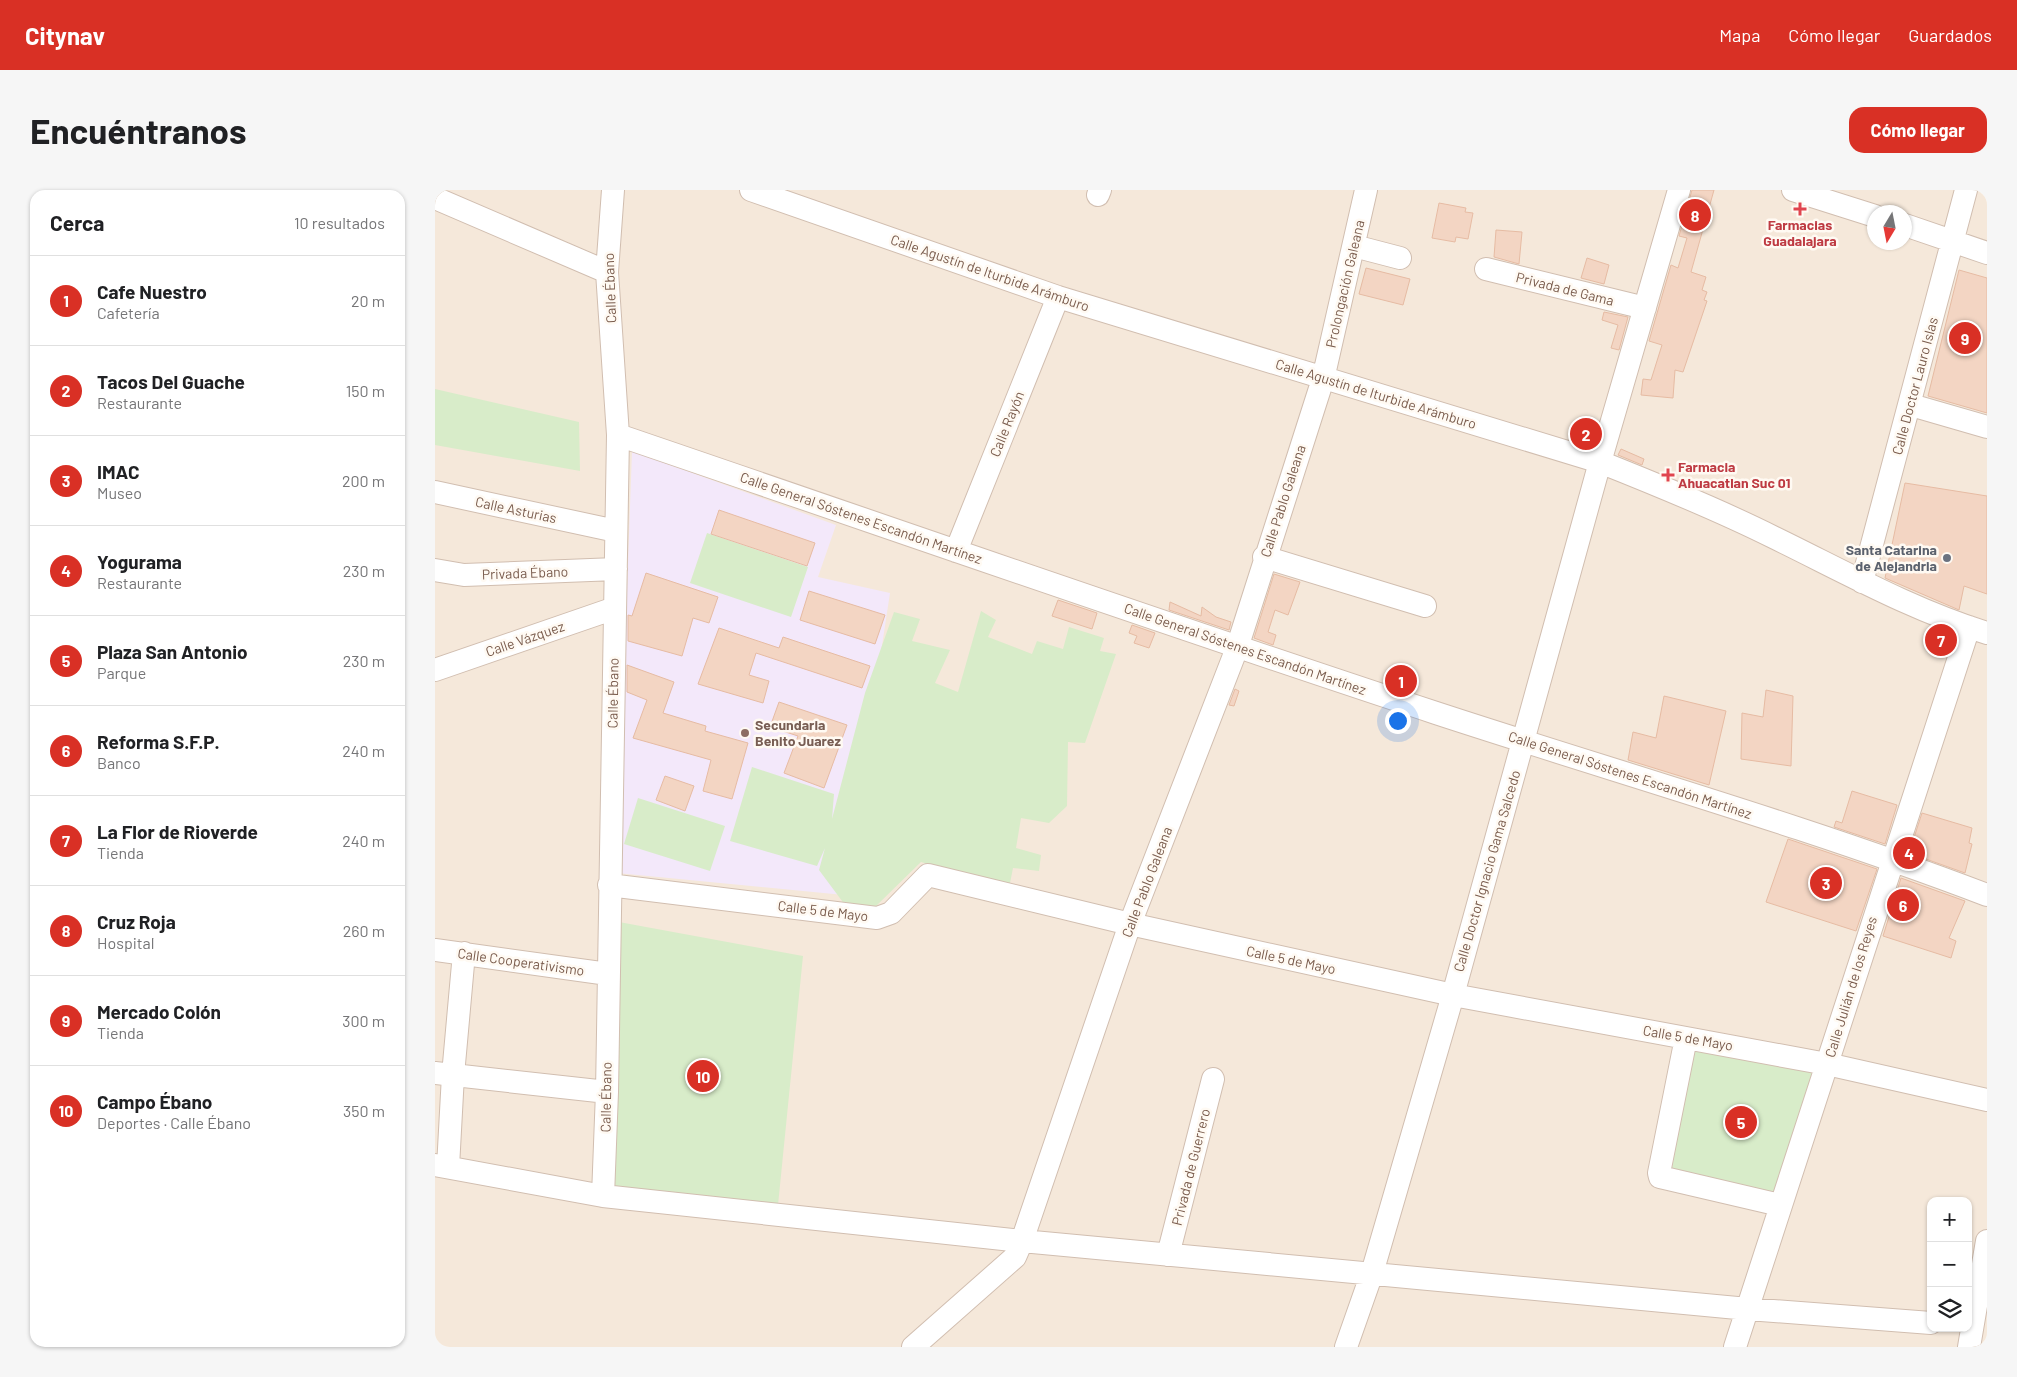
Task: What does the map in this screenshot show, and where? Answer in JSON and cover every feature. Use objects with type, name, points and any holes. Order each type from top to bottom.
[{"type":"street","name":"Calle Ébano","points":[[603,1196],[607,1092],[607,974],[616,569],[607,529],[618,435],[607,272],[613,190]]},
{"type":"street","name":"Calle Agustín de Iturbide Arámburo","points":[[751,190],[1058,297],[1600,462],[1665,487],[1772,536],[1862,582],[1978,630]]},
{"type":"street","name":"Prolongación Galeana","points":[[1323,379],[1367,190]]},
{"type":"street","name":"Calle Doctor Ignacio Gama Salcedo","points":[[1345,1347],[1372,1273],[1453,995],[1600,462],[1679,190]]},
{"type":"street","points":[[1793,190],[1867,213]]},
{"type":"street","name":"Calle Doctor Lauro Islas","points":[[1862,582],[1911,405],[1966,190]]},
{"type":"street","points":[[435,198],[607,272]]},
{"type":"street","points":[[1912,228],[1987,253]]},
{"type":"street","points":[[1354,246],[1400,258]]},
{"type":"street","name":"Privada de Gama","points":[[1486,269],[1645,308]]},
{"type":"street","name":"Calle Rayón","points":[[956,550],[1058,297]]},
{"type":"street","name":"Calle Pablo Galeana","points":[[913,1347],[1015,1257],[1022,1241],[1130,924],[1237,648],[1264,557],[1323,379]]},
{"type":"street","points":[[1911,405],[1987,427]]},
{"type":"street","name":"Calle General Sóstenes Escandón Martínez","points":[[618,435],[1237,648],[1524,742],[1893,859],[1987,895]]},
{"type":"street","name":"Calle Asturias","points":[[435,492],[607,529]]},
{"type":"street","points":[[1264,557],[1425,606]]},
{"type":"street","name":"Privada Ébano","points":[[435,570],[464,575],[616,569]]},
{"type":"street","name":"Calle Vázquez","points":[[435,670],[615,608]]},
{"type":"street","name":"Calle Julián de los Reyes","points":[[1735,1347],[1893,859],[1978,630]]},
{"type":"street","name":"Calle 5 de Mayo","points":[[609,886],[877,918],[891,913],[929,875],[1130,924],[1453,995],[1827,1064],[1987,1100]]},
{"type":"street","name":"Calle Cooperativismo","points":[[435,950],[607,974]]},
{"type":"street","points":[[464,953],[444,1074],[441,1166],[603,1196],[1022,1241],[1747,1309],[1927,1322]]},
{"type":"street","points":[[1686,1038],[1659,1173],[1660,1177],[1780,1206]]},
{"type":"street","points":[[444,1074],[607,1092]]},
{"type":"street","name":"Privada de Guerrero","points":[[1169,1255],[1213,1079]]},
{"type":"street","points":[[1974,1331],[1987,1241]]},
{"type":"shaded area","points":[[435,190],[1987,190],[1987,1347],[435,1347]]},
{"type":"shaded area","name":"Secundaria Benito Juarez","points":[[632,451],[836,525],[818,577],[890,593],[844,895],[617,873]]},
{"type":"green space","points":[[435,389],[579,422],[580,471],[435,445]]},
{"type":"green space","points":[[707,533],[808,567],[791,617],[690,583]]},
{"type":"green space","points":[[981,611],[996,620],[988,637],[1032,654],[1037,641],[1063,649],[1069,627],[1104,638],[1100,651],[1116,654],[1085,743],[1068,742],[1067,806],[1049,823],[1021,818],[1016,848],[1041,855],[1039,871],[1013,868],[1009,888],[921,862],[874,908],[845,905],[819,870],[825,848],[817,866],[730,841],[752,767],[834,794],[832,819],[865,693],[894,612],[920,619],[912,641],[950,650],[935,683],[958,692]]},
{"type":"green space","points":[[638,798],[725,826],[710,871],[624,844]]},
{"type":"green space","points":[[619,922],[803,956],[777,1215],[611,1197]]},
{"type":"green space","points":[[1693,1047],[1818,1071],[1776,1198],[1671,1174]]},
{"type":"building","points":[[1692,190],[1714,190],[1691,272],[1706,277],[1702,290],[1707,292],[1704,300],[1707,301],[1683,372],[1675,370],[1673,398],[1641,395],[1643,379],[1651,380],[1662,345],[1649,341],[1671,265],[1678,268],[1687,238],[1679,236]]},
{"type":"building","points":[[1439,203],[1466,208],[1465,212],[1473,213],[1468,239],[1456,237],[1455,242],[1432,238]]},
{"type":"building","points":[[1496,230],[1522,232],[1519,264],[1494,257]]},
{"type":"building","points":[[1587,258],[1609,265],[1604,284],[1581,278]]},
{"type":"building","points":[[1366,268],[1410,279],[1403,305],[1359,294]]},
{"type":"building","points":[[1959,270],[1987,278],[1987,413],[1928,396]]},
{"type":"building","points":[[1604,312],[1628,317],[1619,350],[1611,348],[1618,325],[1602,320]]},
{"type":"building","points":[[1621,449],[1644,459],[1642,465],[1618,455]]},
{"type":"building","points":[[1905,483],[1987,496],[1987,594],[1964,586],[1959,610],[1885,578]]},
{"type":"building","points":[[719,510],[815,543],[807,566],[711,534]]},
{"type":"building","points":[[646,573],[718,597],[709,623],[693,618],[682,656],[628,641],[628,615],[632,616]]},
{"type":"building","points":[[1274,574],[1300,582],[1288,615],[1275,610],[1268,632],[1276,635],[1273,645],[1254,638]]},
{"type":"building","points":[[809,591],[885,615],[875,644],[800,620]]},
{"type":"building","points":[[1058,600],[1097,613],[1092,629],[1052,616]]},
{"type":"building","points":[[1170,602],[1201,616],[1202,607],[1216,617],[1231,622],[1229,630],[1169,610]]},
{"type":"building","points":[[1132,625],[1155,633],[1149,648],[1134,643],[1137,636],[1129,633]]},
{"type":"building","points":[[719,628],[779,648],[783,637],[870,666],[862,688],[756,653],[749,675],[769,681],[763,703],[698,684]]},
{"type":"building","points":[[627,665],[674,682],[663,713],[706,726],[705,731],[748,743],[732,799],[703,791],[711,760],[633,738],[647,700],[627,692]]},
{"type":"building","points":[[1235,689],[1239,691],[1234,706],[1229,705]]},
{"type":"building","points":[[1766,690],[1793,696],[1791,766],[1741,759],[1742,713],[1763,717]]},
{"type":"building","points":[[1664,696],[1726,711],[1709,785],[1628,760],[1633,732],[1656,738]]},
{"type":"building","points":[[779,702],[847,725],[824,788],[784,773],[798,736],[770,727]]},
{"type":"building","points":[[665,776],[694,786],[685,811],[656,800]]},
{"type":"building","points":[[1852,791],[1897,805],[1885,844],[1834,827],[1836,821],[1842,823]]},
{"type":"building","points":[[1922,813],[1972,828],[1969,843],[1972,844],[1965,873],[1909,853]]},
{"type":"building","points":[[1788,839],[1877,869],[1856,931],[1766,902]]},
{"type":"building","points":[[1901,878],[1965,901],[1949,938],[1956,941],[1951,958],[1883,936]]},
{"type":"place","name":"Farmacias Guadalajara","points":[[1800,209]]},
{"type":"place","name":"Cruz Roja","points":[[1695,215]]},
{"type":"place","name":"Mercado Colón","points":[[1965,338]]},
{"type":"place","name":"Tacos Del Guache","points":[[1586,434]]},
{"type":"place","name":"Farmacia Ahuacatlan Suc 01","points":[[1668,475]]},
{"type":"place","name":"Santa Catarina de Alejandria","points":[[1947,558]]},
{"type":"place","name":"La Flor de Rioverde","points":[[1941,640]]},
{"type":"place","name":"Cafe Nuestro","points":[[1401,681]]},
{"type":"place","name":"Secundaria Benito Juarez","points":[[745,733]]},
{"type":"place","name":"Yogurama","points":[[1909,853]]},
{"type":"place","name":"IMAC","points":[[1826,883]]},
{"type":"place","name":"Reforma S.F.P.","points":[[1903,905]]},
{"type":"place","name":"Campo Ébano","points":[[703,1076]]},
{"type":"place","name":"Plaza San Antonio","points":[[1741,1122]]}]
